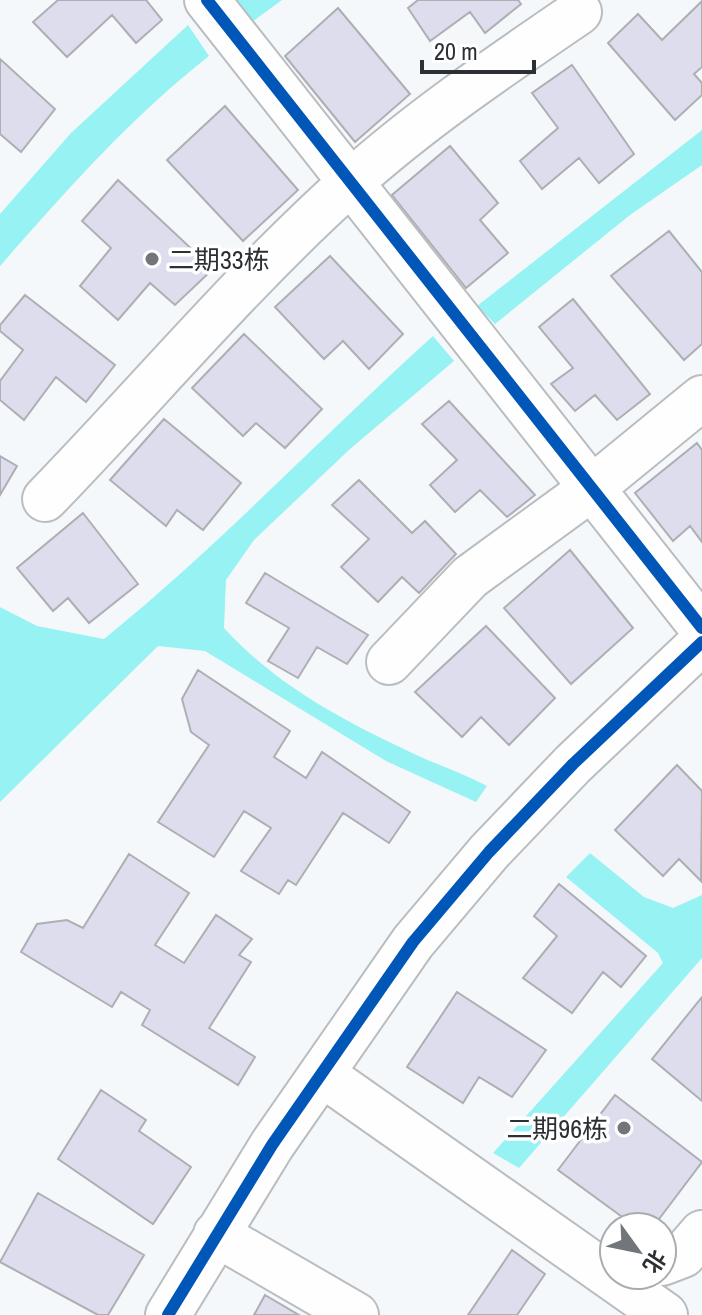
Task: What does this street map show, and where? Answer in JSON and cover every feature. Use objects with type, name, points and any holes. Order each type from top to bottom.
[{"type":"street","points":[[207,0],[702,628]]},
{"type":"street","points":[[45,499],[260,267],[351,182],[447,103],[579,12]]},
{"type":"street","points":[[389,662],[470,577],[592,488],[702,398]]},
{"type":"street","points":[[168,1315],[216,1234],[413,942],[489,852],[617,720],[702,642]]},
{"type":"street","points":[[322,1074],[598,1260]]},
{"type":"street","points":[[678,1257],[702,1233]]},
{"type":"street","points":[[216,1234],[356,1315]]},
{"type":"street","points":[[638,1291],[665,1315]]},
{"type":"water","points":[[237,0],[282,0],[252,22]]},
{"type":"water","points":[[188,25],[209,56],[126,130],[0,266],[0,214],[71,133]]},
{"type":"water","points":[[702,130],[702,165],[630,215],[495,324],[477,306]]},
{"type":"water","points":[[433,336],[454,361],[350,449],[254,540],[226,580],[224,628],[265,666],[333,713],[487,786],[476,802],[386,761],[205,651],[158,646],[0,802],[0,607],[37,626],[104,639],[189,566]]},
{"type":"water","points":[[590,853],[644,897],[673,908],[702,895],[702,958],[519,1168],[493,1153],[663,963],[658,953],[566,877]]},
{"type":"building","points":[[58,0],[146,0],[162,20],[136,43],[112,15],[67,57],[33,22]]},
{"type":"building","points":[[418,0],[518,0],[521,4],[485,33],[470,12],[430,41],[408,8]]},
{"type":"building","points":[[702,1],[702,67],[694,74],[702,83],[702,95],[675,120],[608,43],[638,14],[662,40]]},
{"type":"building","points":[[338,8],[410,94],[355,142],[285,56]]},
{"type":"building","points":[[0,59],[55,109],[21,152],[0,134]]},
{"type":"building","points":[[572,65],[634,154],[599,183],[579,158],[542,189],[520,161],[558,128],[532,93]]},
{"type":"building","points":[[225,106],[298,190],[243,241],[167,160]]},
{"type":"building","points":[[450,146],[498,203],[480,220],[508,253],[466,288],[392,195]]},
{"type":"building","name":"二期33栋","points":[[118,180],[213,269],[175,305],[150,283],[118,320],[80,286],[111,248],[82,221]]},
{"type":"building","points":[[669,231],[702,272],[702,344],[684,360],[611,276]]},
{"type":"building","points":[[330,256],[403,334],[369,369],[343,341],[324,359],[275,307]]},
{"type":"building","points":[[25,295],[115,365],[86,402],[56,377],[24,420],[0,400],[0,381],[23,350],[0,331],[0,325]]},
{"type":"building","points":[[573,299],[650,394],[617,420],[595,395],[575,411],[551,384],[573,368],[539,327]]},
{"type":"building","points":[[244,334],[322,409],[285,448],[256,423],[243,436],[192,388]]},
{"type":"building","points":[[449,401],[535,495],[507,517],[480,490],[455,512],[430,485],[457,460],[422,424]]},
{"type":"building","points":[[164,419],[241,483],[203,530],[177,510],[166,526],[110,480]]},
{"type":"building","points":[[697,443],[702,450],[702,542],[690,526],[673,541],[635,493]]},
{"type":"building","points":[[0,456],[17,466],[0,495]]},
{"type":"building","points":[[359,480],[412,533],[425,521],[456,554],[419,593],[402,577],[378,602],[341,567],[369,539],[332,505]]},
{"type":"building","points":[[83,513],[138,584],[89,623],[68,598],[53,611],[17,568]]},
{"type":"building","points":[[570,550],[633,628],[571,684],[504,608]]},
{"type":"building","points":[[265,573],[368,635],[347,664],[317,647],[298,678],[268,661],[289,628],[246,603]]},
{"type":"building","points":[[486,626],[555,698],[509,745],[481,717],[462,737],[415,692]]},
{"type":"building","points":[[198,670],[290,731],[274,757],[306,778],[322,752],[410,812],[389,843],[343,813],[296,885],[288,880],[279,894],[241,871],[271,828],[244,811],[214,857],[158,822],[209,745],[191,732],[182,699]]},
{"type":"building","points":[[677,765],[702,791],[701,881],[679,859],[663,876],[615,830]]},
{"type":"building","points":[[129,854],[189,893],[155,945],[184,963],[216,915],[252,939],[239,955],[251,962],[209,1028],[255,1057],[238,1085],[142,1025],[150,1010],[121,992],[112,1007],[21,952],[37,924],[67,920],[83,928]]},
{"type":"building","points":[[559,884],[646,956],[621,987],[603,972],[572,1013],[523,978],[557,936],[534,916]]},
{"type":"building","points":[[457,992],[546,1050],[512,1097],[479,1077],[463,1103],[407,1067]]},
{"type":"building","points":[[702,997],[702,1101],[652,1059]]},
{"type":"building","points":[[101,1090],[146,1120],[139,1131],[191,1167],[153,1224],[58,1159]]},
{"type":"building","name":"二期96栋","points":[[615,1095],[702,1162],[665,1211],[614,1211],[558,1170]]},
{"type":"building","points":[[38,1193],[144,1255],[108,1315],[98,1315],[0,1262]]},
{"type":"building","points":[[512,1250],[545,1274],[517,1315],[468,1315]]},
{"type":"building","points":[[265,1295],[299,1315],[254,1315]]},
{"type":"cycle path","points":[[207,0],[702,628]]},
{"type":"cycle path","points":[[168,1315],[272,1145],[413,942],[489,852],[573,764],[702,642]]},
{"type":"place","name":"二期33栋","points":[[152,259]]},
{"type":"place","name":"二期96栋","points":[[624,1128]]}]
